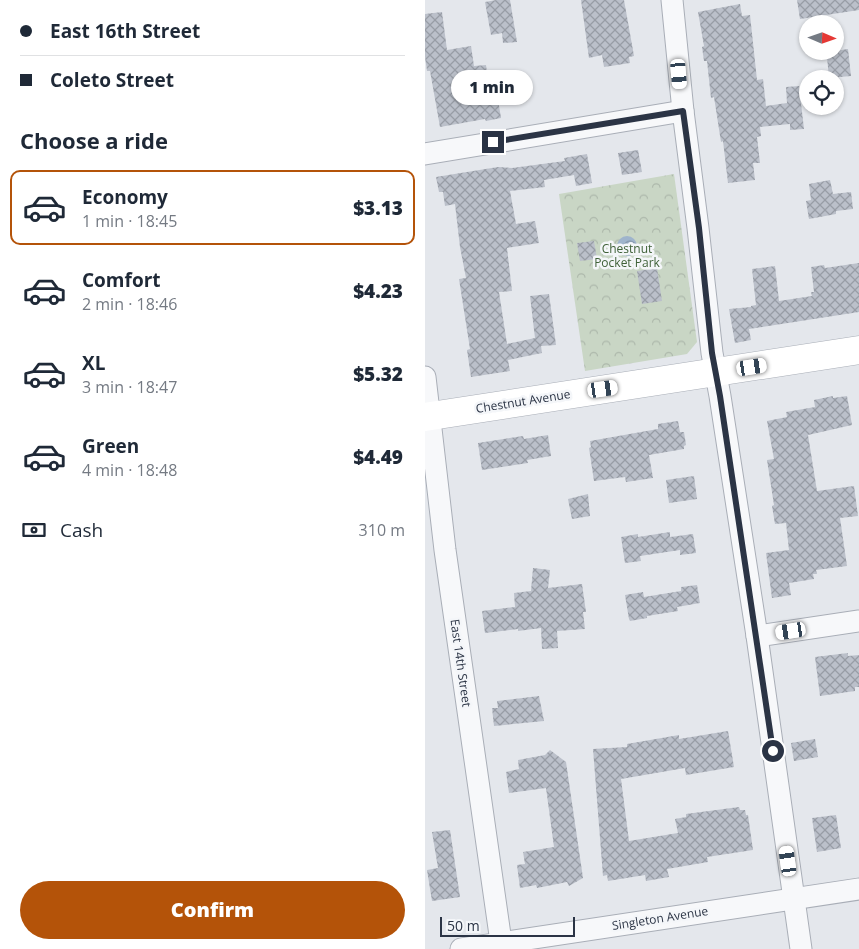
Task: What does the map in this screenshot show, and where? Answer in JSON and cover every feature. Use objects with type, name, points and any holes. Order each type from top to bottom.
[{"type":"main road","name":"Chestnut Avenue","points":[[427,416],[859,350]]},
{"type":"street","points":[[672,0],[683,111],[699,228],[712,353],[757,636],[801,949]]},
{"type":"street","points":[[425,154],[683,111]]},
{"type":"street","name":"East 14th Street","points":[[425,377],[427,416],[501,946]]},
{"type":"street","points":[[757,636],[859,620]]},
{"type":"street","name":"Singleton Avenue","points":[[461,949],[501,946],[859,889]]},
{"type":"green space","name":"Chestnut Pocket Park","points":[[674,174],[697,342],[687,354],[585,371],[559,194]]},
{"type":"water","points":[[627,236],[634,239],[637,246],[634,253],[627,256],[620,253],[617,246],[620,239]]},
{"type":"building","points":[[510,0],[517,42],[503,43],[502,33],[491,35],[485,2]]},
{"type":"building","points":[[581,0],[624,0],[634,56],[629,57],[630,63],[604,67],[602,55],[589,58]]},
{"type":"building","points":[[797,0],[859,0],[859,10],[826,15],[799,15]]},
{"type":"building","points":[[740,4],[742,16],[750,15],[757,80],[763,79],[766,106],[787,103],[786,87],[799,86],[799,115],[802,115],[804,129],[790,130],[790,124],[760,127],[761,136],[757,137],[760,163],[753,163],[755,180],[728,183],[723,141],[721,142],[714,97],[711,98],[707,61],[704,61],[702,47],[704,46],[698,12]]},
{"type":"building","points":[[442,12],[447,50],[471,46],[474,66],[486,65],[489,89],[496,87],[501,118],[440,127],[430,71],[427,71],[425,57],[425,14]]},
{"type":"building","points":[[848,49],[851,76],[844,77],[844,70],[828,70],[827,60],[844,60],[844,50]]},
{"type":"building","points":[[638,150],[642,172],[622,175],[618,153]]},
{"type":"building","points":[[587,154],[592,183],[576,186],[574,175],[544,180],[545,187],[510,191],[516,224],[535,221],[539,243],[507,248],[512,291],[499,292],[507,344],[535,338],[530,296],[549,294],[556,345],[541,346],[542,353],[508,360],[510,371],[471,377],[467,350],[470,349],[459,279],[466,278],[455,204],[445,206],[443,192],[439,192],[436,177],[498,167],[512,168],[565,161],[564,158]]},
{"type":"building","points":[[830,180],[833,194],[851,192],[853,209],[836,211],[836,214],[809,219],[806,201],[811,200],[809,184]]},
{"type":"building","points":[[594,241],[597,259],[580,261],[577,243]]},
{"type":"building","points":[[859,263],[859,312],[749,329],[751,340],[735,343],[729,309],[756,305],[752,269],[775,266],[779,301],[812,296],[811,292],[814,292],[811,267],[824,265],[825,268]]},
{"type":"building","points":[[657,268],[662,301],[642,304],[637,271]]},
{"type":"building","points":[[833,396],[833,398],[847,396],[852,425],[808,435],[817,491],[854,486],[858,516],[840,518],[847,566],[816,570],[817,574],[813,574],[814,579],[789,583],[791,595],[772,598],[766,553],[789,550],[786,523],[775,524],[767,460],[774,459],[767,421],[787,417],[786,412],[815,407],[814,400]]},
{"type":"building","points":[[678,421],[680,432],[684,432],[686,445],[684,449],[649,455],[653,478],[626,482],[625,477],[594,481],[589,448],[591,447],[590,441],[658,429],[658,424]]},
{"type":"building","points":[[548,435],[551,456],[527,460],[528,463],[482,470],[478,443],[523,436],[524,439]]},
{"type":"building","points":[[694,476],[697,499],[669,503],[666,480]]},
{"type":"building","points":[[588,494],[590,516],[572,519],[568,499]]},
{"type":"building","points":[[670,532],[670,537],[693,534],[696,553],[680,555],[680,550],[640,556],[641,561],[625,563],[621,537],[638,534],[638,537]]},
{"type":"building","points":[[533,568],[550,570],[548,588],[582,584],[586,612],[583,612],[585,629],[557,631],[558,648],[542,649],[541,628],[485,633],[482,611],[515,607],[514,593],[531,591]]},
{"type":"building","points":[[697,585],[700,603],[677,607],[678,611],[630,621],[625,595],[643,592],[644,597],[681,591],[681,587]]},
{"type":"building","points":[[848,653],[848,656],[859,655],[859,687],[855,687],[855,691],[820,696],[815,657]]},
{"type":"building","points":[[539,696],[544,721],[494,726],[492,708],[498,708],[497,701]]},
{"type":"building","points":[[728,731],[734,767],[686,775],[685,768],[621,779],[629,841],[678,833],[675,819],[686,817],[686,814],[739,807],[740,810],[745,810],[746,815],[748,815],[753,850],[707,857],[708,862],[667,869],[669,877],[646,881],[645,875],[608,881],[607,875],[603,876],[593,749],[627,747],[627,744],[679,735],[679,739]]},
{"type":"building","points":[[815,739],[818,757],[794,761],[791,743]]},
{"type":"building","points":[[550,750],[566,762],[583,878],[569,886],[567,882],[537,888],[536,885],[520,888],[517,865],[525,864],[523,852],[554,847],[546,788],[509,793],[506,772],[519,769],[518,760],[545,755]]},
{"type":"building","points":[[836,815],[841,848],[817,852],[812,818]]},
{"type":"building","points":[[450,830],[460,897],[432,901],[427,870],[438,868],[432,832]]},
{"type":"route","points":[[493,142],[683,111],[699,228],[712,353],[757,636],[773,751]]}]
